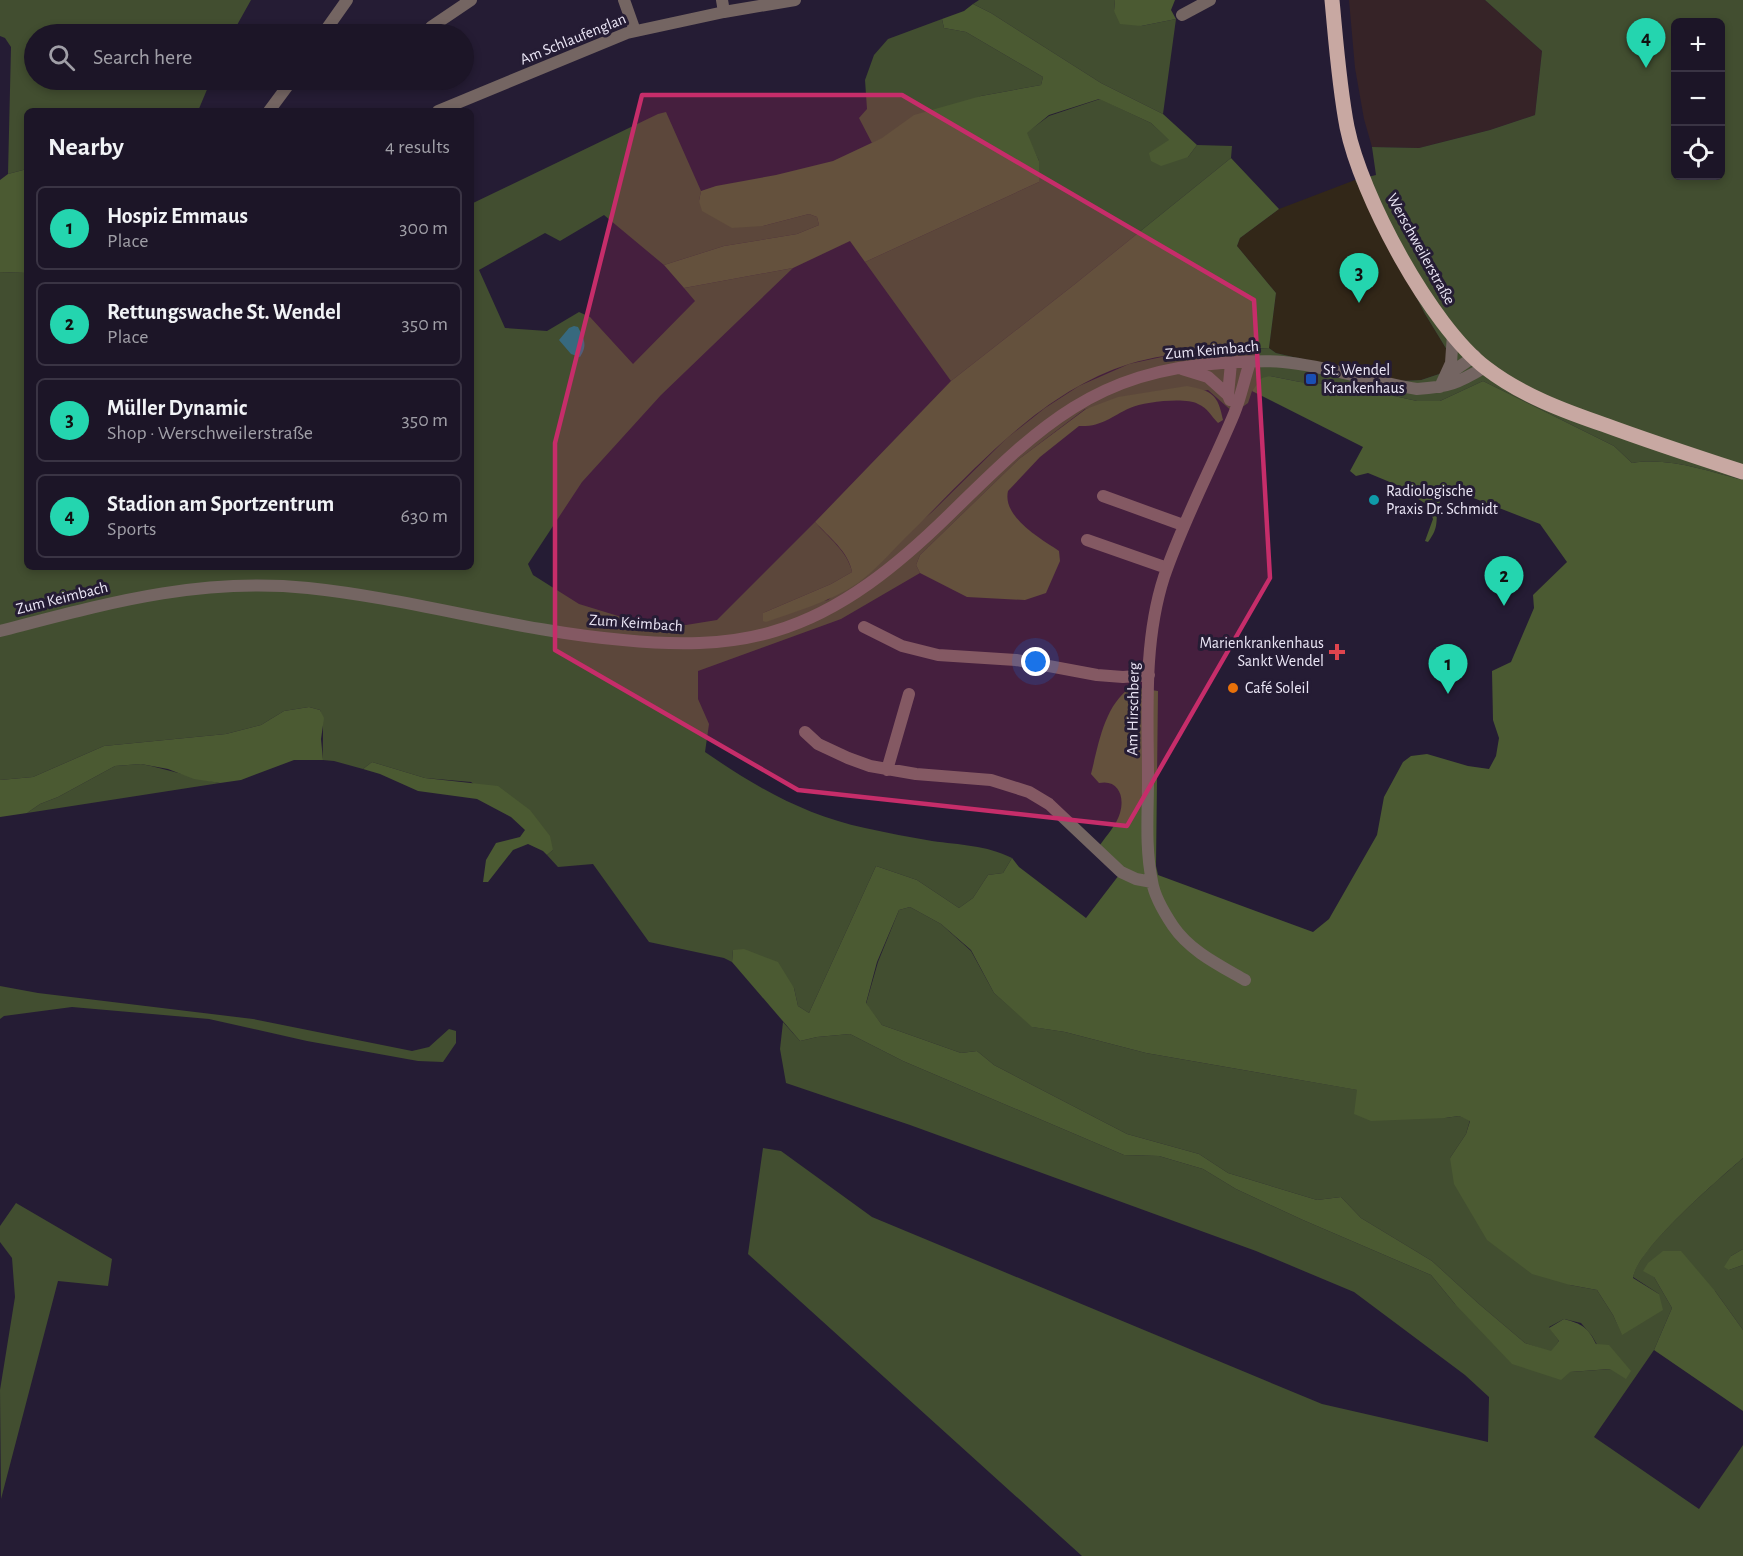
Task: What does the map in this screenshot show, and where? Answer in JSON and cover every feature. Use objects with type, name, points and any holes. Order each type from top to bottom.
[{"type":"main road","name":"Werschweilerstraße","points":[[1332,0],[1342,99],[1347,128],[1360,172],[1405,262],[1444,324],[1480,362],[1535,398],[1743,472]]},
{"type":"street","points":[[330,24],[347,0]]},
{"type":"street","points":[[435,24],[471,0]]},
{"type":"street","points":[[624,0],[635,31]]},
{"type":"street","name":"Am Schlaufenglan","points":[[445,108],[635,31],[723,6],[795,0]]},
{"type":"street","points":[[1182,15],[1210,0]]},
{"type":"street","points":[[271,108],[285,90]]},
{"type":"street","points":[[1440,387],[1451,363],[1453,334]]},
{"type":"street","name":"Zum Keimbach","points":[[0,631],[129,598],[207,587],[257,585],[345,592],[591,637],[671,645],[717,642],[773,632],[817,615],[868,586],[939,525],[1018,448],[1060,415],[1089,396],[1128,380],[1178,368],[1250,362],[1286,362],[1417,389],[1456,384],[1480,362]]},
{"type":"street","name":"Am Hirschberg","points":[[1245,980],[1202,956],[1173,927],[1152,882],[1148,845],[1149,675],[1156,607],[1167,568],[1183,525],[1234,413],[1250,362]]},
{"type":"street","points":[[1447,375],[1480,362]]},
{"type":"street","points":[[1232,363],[1228,395],[1234,413]]},
{"type":"street","points":[[1178,368],[1208,377],[1228,395]]},
{"type":"street","points":[[1103,496],[1183,525]]},
{"type":"street","points":[[1087,540],[1167,568]]},
{"type":"street","points":[[864,627],[902,646],[938,655],[963,653],[1097,675],[1123,677],[1149,675]]},
{"type":"street","points":[[887,770],[909,693]]},
{"type":"street","points":[[805,732],[818,744],[849,758],[887,770],[991,780],[1029,792],[1049,804],[1121,872],[1136,879],[1152,882]]},
{"type":"highlighted area","points":[[642,95],[902,95],[1254,300],[1270,578],[1127,826],[798,790],[555,650],[555,443]]},
{"type":"shaded area","points":[[1349,0],[1485,0],[1542,51],[1535,115],[1490,130],[1419,148],[1372,147],[1364,119],[1355,68]]},
{"type":"shaded area","points":[[1355,180],[1425,314],[1450,355],[1442,373],[1421,380],[1398,381],[1276,353],[1269,348],[1276,293],[1237,246],[1240,238],[1279,209]]},
{"type":"green space","points":[[0,0],[251,0],[238,24],[24,24],[24,90],[207,90],[199,108],[24,108],[24,170],[8,174],[11,47],[5,38],[0,36]]},
{"type":"green space","points":[[979,0],[1115,0],[1114,11],[1141,26],[1176,19],[1163,114],[1101,83],[973,4]]},
{"type":"green space","points":[[1115,0],[1175,0],[1171,10],[1176,19],[1141,26],[1120,24],[1114,11]]},
{"type":"green space","points":[[1485,0],[1743,0],[1743,480],[1674,463],[1632,463],[1614,446],[1483,381],[1440,401],[1417,401],[1344,385],[1300,382],[1270,376],[1252,391],[1248,403],[1234,413],[1208,390],[1085,409],[1019,459],[920,555],[916,565],[920,573],[841,619],[698,671],[698,699],[709,724],[705,752],[743,777],[821,816],[873,830],[983,848],[1012,858],[1003,873],[988,875],[973,898],[959,908],[917,880],[876,866],[809,1013],[798,1006],[794,988],[733,950],[732,962],[724,958],[649,942],[593,864],[558,867],[547,855],[553,850],[471,782],[425,778],[372,762],[363,769],[323,760],[323,727],[320,710],[309,707],[284,711],[261,725],[226,734],[104,746],[33,777],[0,780],[0,272],[24,273],[24,570],[474,570],[474,203],[666,112],[701,191],[699,201],[763,226],[809,214],[817,217],[819,225],[797,234],[724,246],[664,265],[604,215],[560,241],[545,233],[479,270],[505,328],[547,331],[579,312],[590,317],[633,364],[695,301],[684,288],[793,268],[661,395],[582,482],[528,564],[533,575],[579,604],[641,623],[686,625],[717,620],[815,522],[842,551],[852,572],[831,584],[763,613],[828,600],[932,512],[1007,438],[1045,408],[1079,386],[1129,364],[1185,352],[1269,348],[1276,353],[1398,381],[1421,380],[1442,373],[1450,355],[1425,314],[1355,180],[1376,175],[1372,147],[1419,148],[1490,130],[1535,115],[1542,51]]},
{"type":"green space","points":[[973,4],[1101,83],[1163,114],[1197,145],[1188,157],[1161,166],[1151,161],[1149,153],[1169,140],[1151,123],[1099,99],[1049,115],[1027,133],[1039,161],[1039,182],[865,262],[850,241],[793,268],[684,288],[664,265],[724,246],[797,234],[819,225],[817,217],[809,214],[763,226],[732,228],[702,211],[699,201],[701,191],[833,161],[882,138],[914,115],[981,96],[1041,85],[1043,77],[966,32],[944,28],[942,19],[964,11]]},
{"type":"green space","points":[[942,19],[944,28],[966,32],[1043,77],[1041,85],[981,96],[872,143],[859,118],[867,109],[865,80],[874,55],[888,39]]},
{"type":"green space","points":[[1100,99],[1151,123],[1188,157],[1197,145],[1232,146],[1231,158],[951,381],[865,262],[1039,182],[1039,161],[1026,133],[1049,116]]},
{"type":"green space","points":[[1231,158],[1279,209],[1240,238],[1237,246],[1276,293],[1269,348],[1199,352],[1146,359],[1096,377],[1065,394],[1009,436],[858,583],[813,606],[766,622],[763,621],[763,613],[831,584],[852,572],[842,551],[815,522],[951,381]]},
{"type":"green space","points":[[24,170],[24,273],[0,272],[0,180],[8,174]]},
{"type":"green space","points":[[1270,376],[1300,382],[1344,385],[1417,401],[1440,401],[1483,381],[1614,446],[1632,463],[1674,463],[1743,480],[1743,1158],[1680,1215],[1648,1250],[1638,1265],[1633,1278],[1659,1294],[1663,1310],[1622,1335],[1613,1315],[1597,1290],[1532,1274],[1487,1240],[1454,1184],[1450,1158],[1466,1134],[1470,1121],[1459,1116],[1371,1121],[1354,1114],[1357,1090],[1146,1053],[1065,1032],[1032,1027],[994,993],[971,950],[941,924],[910,907],[899,910],[877,962],[866,1003],[882,1025],[961,1053],[977,1051],[994,1065],[1127,1134],[1199,1154],[1228,1173],[1317,1200],[1341,1197],[1361,1218],[1432,1261],[1525,1343],[1551,1351],[1559,1341],[1549,1328],[1564,1319],[1584,1327],[1596,1344],[1609,1345],[1631,1371],[1626,1379],[1610,1369],[1570,1372],[1561,1380],[1512,1364],[1431,1275],[1236,1189],[1203,1169],[1159,1156],[1124,1155],[903,1061],[850,1034],[800,1041],[732,962],[733,950],[744,949],[778,962],[794,988],[798,1006],[809,1013],[876,866],[917,880],[959,908],[973,898],[988,875],[1003,873],[1012,858],[1019,867],[1086,918],[1119,875],[1100,845],[1119,817],[1121,795],[1115,786],[1106,782],[1099,783],[1091,774],[1100,738],[1114,704],[1131,687],[1158,691],[1156,866],[1158,875],[1313,932],[1329,919],[1377,835],[1384,797],[1403,762],[1411,756],[1427,754],[1468,766],[1489,769],[1496,756],[1499,738],[1493,720],[1492,671],[1511,662],[1534,608],[1533,595],[1567,562],[1540,524],[1453,490],[1446,490],[1439,504],[1434,531],[1428,542],[1425,541],[1433,519],[1429,506],[1397,485],[1368,473],[1356,476],[1350,471],[1363,447],[1252,391],[1262,378]]},
{"type":"green space","points":[[1187,386],[1212,395],[1219,404],[1223,420],[1218,423],[1204,408],[1192,402],[1164,401],[1136,406],[1100,423],[1079,426],[1040,457],[1008,491],[1011,510],[1017,518],[1033,534],[1059,551],[1060,561],[1046,593],[1025,600],[967,597],[920,573],[916,565],[920,555],[1019,459],[1086,409],[1118,397]]},
{"type":"green space","points":[[309,707],[320,710],[324,718],[321,739],[323,760],[294,760],[241,780],[220,783],[194,779],[168,769],[141,764],[115,766],[58,797],[40,804],[27,813],[0,817],[0,780],[33,777],[104,746],[226,734],[261,725],[284,711]]},
{"type":"green space","points":[[372,762],[425,778],[498,786],[530,810],[550,836],[553,850],[547,855],[528,844],[513,850],[488,882],[483,882],[486,860],[496,843],[520,837],[525,830],[511,817],[477,799],[418,791],[363,769]]},
{"type":"green space","points":[[141,764],[220,783],[27,813],[40,804],[58,797],[115,766]]},
{"type":"green space","points":[[910,907],[941,924],[971,951],[994,993],[1033,1027],[1065,1032],[1146,1053],[1358,1090],[1428,1118],[1459,1116],[1470,1120],[1466,1134],[1450,1158],[1570,1285],[1597,1290],[1622,1334],[1659,1294],[1633,1277],[1638,1264],[1681,1214],[1743,1158],[1743,1249],[1731,1256],[1729,1270],[1743,1265],[1743,1330],[1715,1291],[1654,1277],[1672,1308],[1654,1350],[1594,1437],[1699,1509],[1743,1445],[1743,1556],[1082,1556],[748,1254],[763,1148],[781,1151],[872,1217],[1322,1404],[1488,1442],[1489,1397],[1465,1375],[1354,1292],[1256,1251],[910,1125],[786,1083],[780,1049],[783,1022],[800,1041],[850,1034],[903,1061],[1124,1155],[1159,1156],[1203,1169],[1236,1189],[1431,1275],[1455,1304],[1570,1372],[1611,1369],[1592,1336],[1581,1323],[1564,1319],[1549,1327],[1559,1341],[1551,1352],[1525,1343],[1432,1261],[1361,1218],[1341,1197],[1317,1200],[1228,1173],[1199,1154],[1127,1134],[994,1065],[977,1051],[961,1053],[882,1025],[866,1004],[878,962],[899,910]]},
{"type":"green space","points":[[0,986],[38,993],[253,1019],[412,1051],[429,1047],[449,1029],[456,1031],[456,1043],[443,1062],[418,1061],[307,1041],[209,1019],[72,1007],[4,1016],[0,1019]]},
{"type":"green space","points":[[16,1203],[112,1259],[108,1286],[58,1281],[1,1499],[0,1390],[15,1297],[12,1258],[0,1242],[0,1226]]},
{"type":"green space","points":[[1743,1249],[1743,1265],[1729,1270],[1724,1267],[1731,1256]]},
{"type":"green space","points":[[1663,1251],[1681,1251],[1715,1291],[1743,1330],[1743,1411],[1654,1350],[1672,1308],[1654,1277],[1643,1271],[1648,1263]]},
{"type":"water","points":[[578,327],[584,342],[584,349],[580,357],[571,354],[559,340],[569,328]]},
{"type":"place","name":"Stadion am Sportzentrum","points":[[1646,68]]},
{"type":"place","name":"Müller Dynamic","points":[[1359,303]]},
{"type":"place","name":"St. Wendel Krankenhaus","points":[[1311,379]]},
{"type":"place","name":"Radiologische Praxis Dr. Schmidt","points":[[1374,500]]},
{"type":"place","name":"Rettungswache St. Wendel","points":[[1504,606]]},
{"type":"place","name":"Marienkrankenhaus Sankt Wendel","points":[[1337,652]]},
{"type":"place","name":"Café Soleil","points":[[1233,688]]},
{"type":"place","name":"Hospiz Emmaus","points":[[1448,694]]}]
